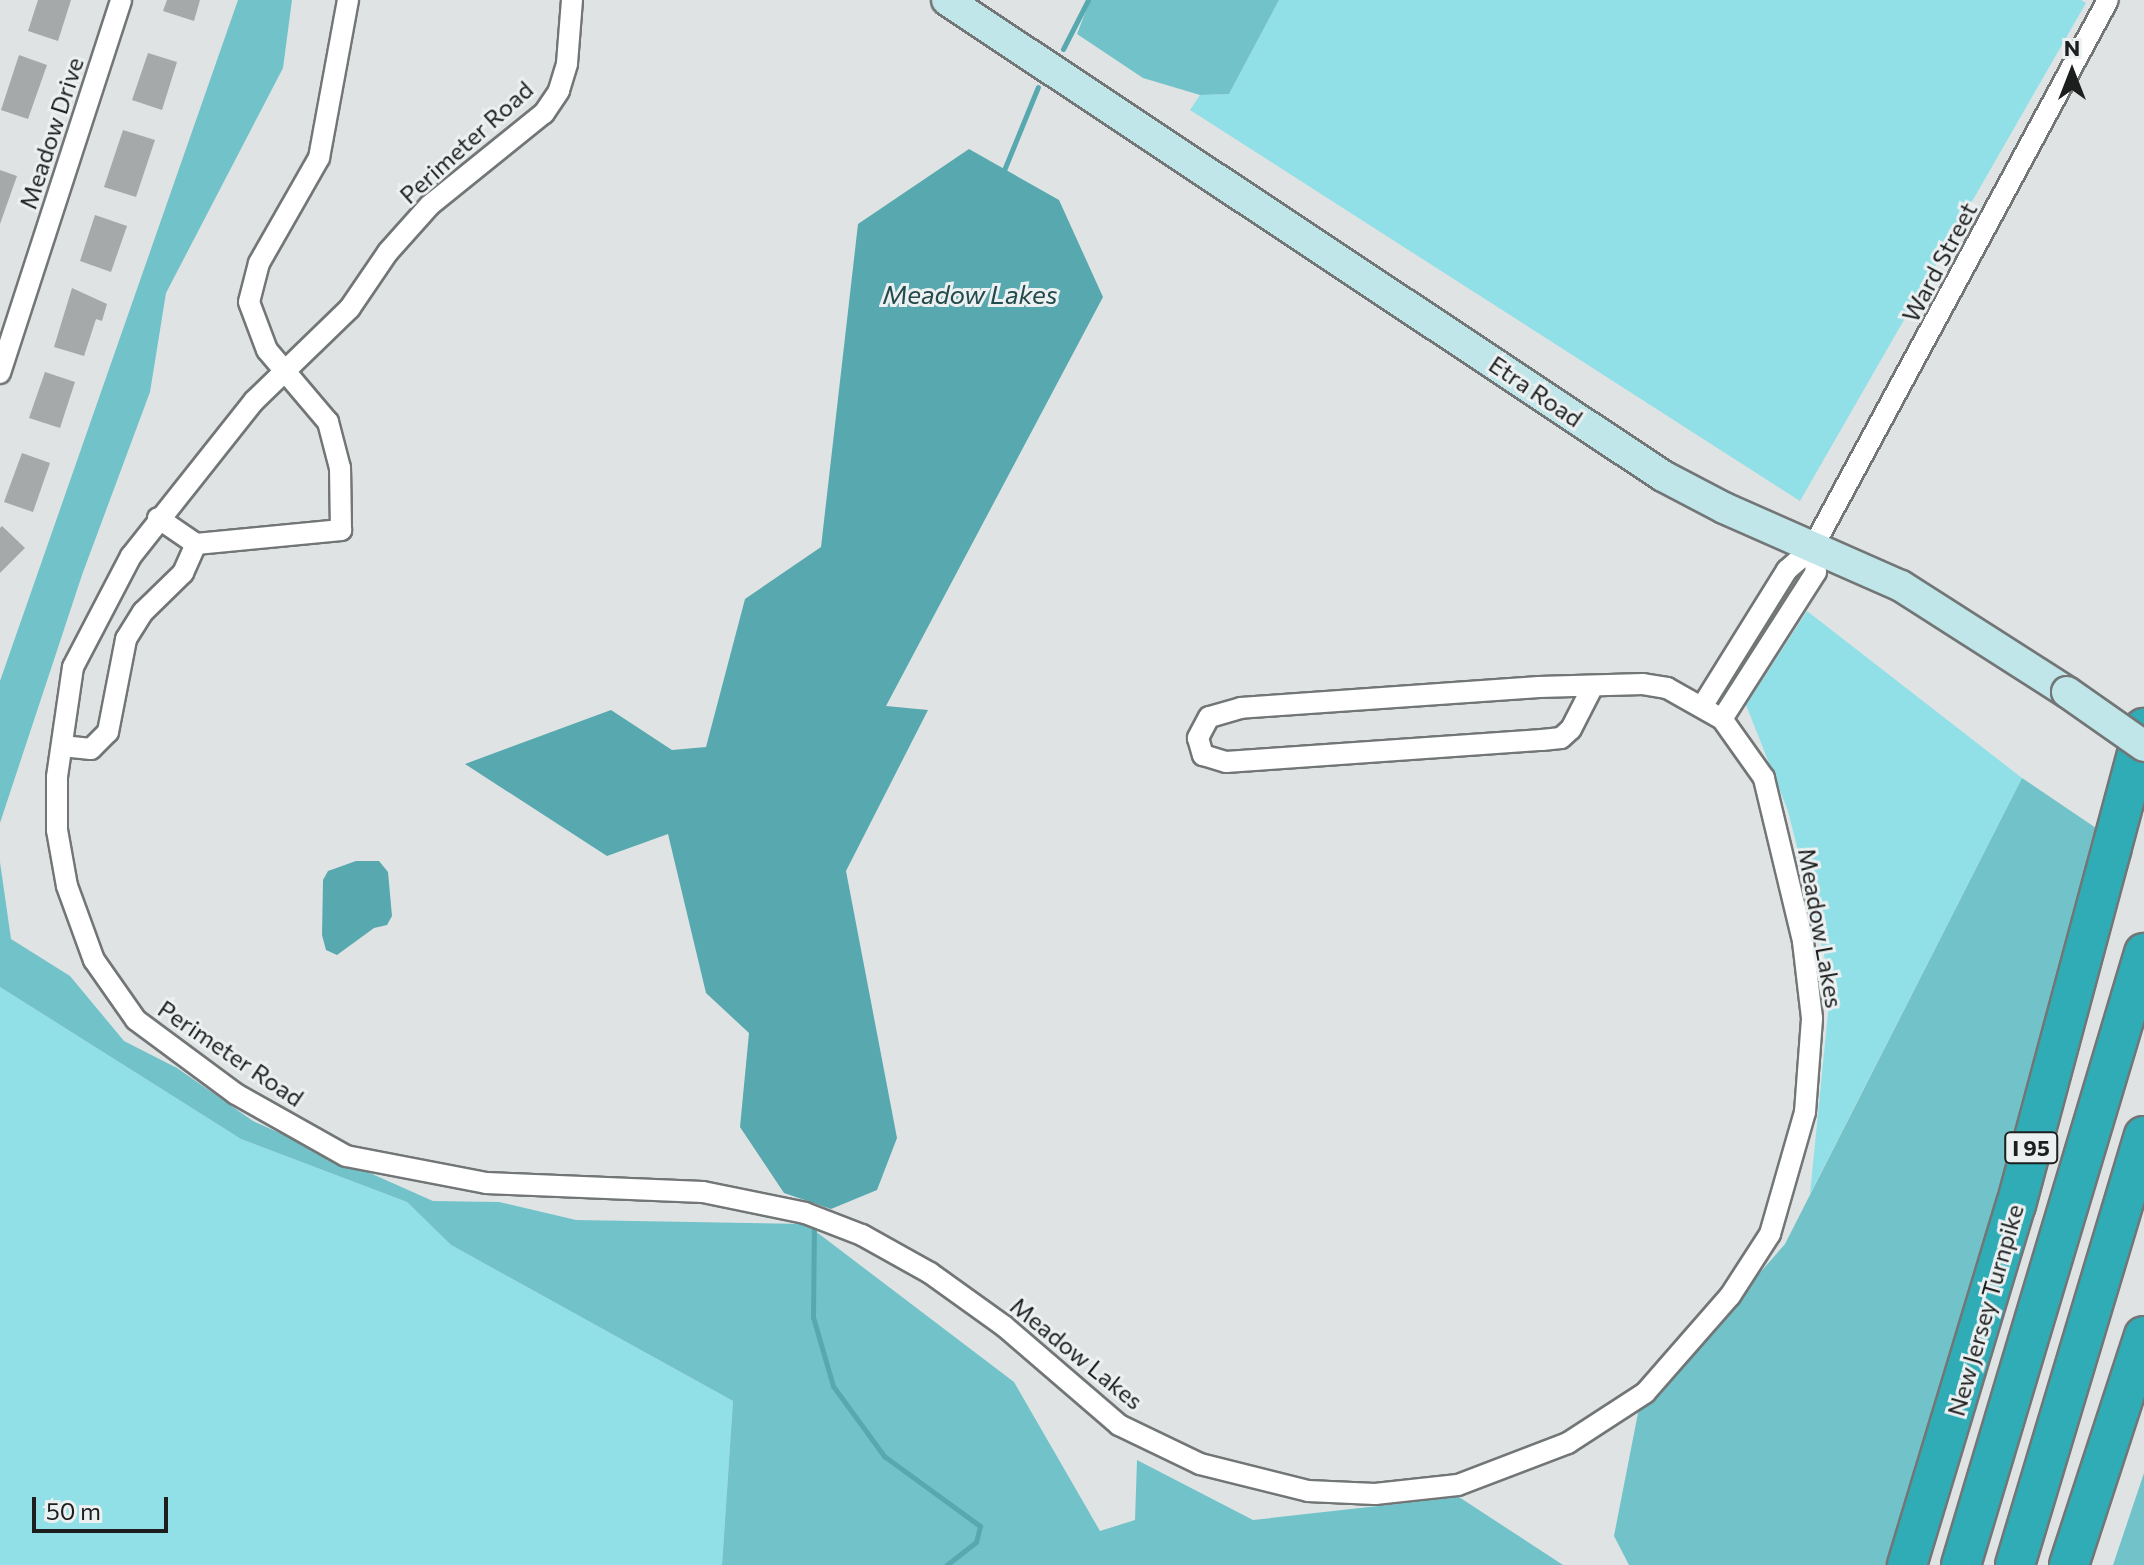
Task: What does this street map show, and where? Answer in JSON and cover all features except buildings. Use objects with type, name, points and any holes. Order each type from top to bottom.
[{"type":"highway","name":"New Jersey Turnpike","points":[[1907,1565],[2016,1205],[2144,728]]},
{"type":"highway","name":"I 95","points":[[1961,1565],[2144,953]]},
{"type":"highway","points":[[2015,1565],[2144,1136]]},
{"type":"highway","points":[[2069,1565],[2144,1336]]},
{"type":"main road","name":"Etra Road","points":[[947,0],[1663,476],[1942,608],[2144,746]]},
{"type":"street","name":"Meadow Drive","points":[[0,373],[7,324],[121,0]]},
{"type":"street","points":[[158,518],[196,544],[341,530],[340,468],[328,422],[284,372],[252,318],[250,285],[319,158],[348,0]]},
{"type":"street","name":"Perimeter Road","points":[[572,0],[567,64],[559,91],[544,113],[430,205],[388,252],[350,308],[284,372],[158,518],[131,556],[73,667],[62,746],[57,830],[67,886],[94,960],[136,1020],[236,1094],[346,1156],[486,1183],[703,1192],[783,1206]]},
{"type":"street","name":"Ward Street","points":[[1813,547],[2108,0]]},
{"type":"street","points":[[62,746],[91,749],[108,732],[116,668],[126,639],[143,612],[183,573],[196,544]]},
{"type":"street","points":[[1703,705],[1787,570],[1813,547]]},
{"type":"street","points":[[1722,719],[1816,572],[1813,547]]},
{"type":"street","name":"Meadow Lakes","points":[[783,1206],[827,1221],[930,1273],[1004,1326],[1119,1425],[1200,1464],[1255,1481],[1375,1494],[1458,1485],[1568,1443],[1645,1393],[1730,1296],[1770,1234],[1805,1112],[1812,1018],[1803,941],[1764,778],[1722,719],[1703,705],[1667,688],[1593,686],[1217,712],[1201,726],[1198,738],[1203,755],[1226,762],[1561,738],[1584,712],[1593,686]]},
{"type":"shaded area","points":[[238,0],[292,0],[283,68],[166,293],[150,392],[82,575],[0,823],[0,681]]},
{"type":"shaded area","points":[[1090,0],[1279,0],[1229,94],[1200,95],[1143,78],[1077,34]]},
{"type":"shaded area","points":[[1279,0],[2081,0],[2086,3],[1800,501],[1190,110],[1200,95],[1229,94]]},
{"type":"shaded area","points":[[1807,611],[2022,778],[1810,1194],[1831,983],[1788,811],[1746,705]]},
{"type":"shaded area","points":[[2022,778],[2133,853],[1915,1565],[1629,1565],[1614,1536],[1638,1413],[1785,1244]]},
{"type":"shaded area","points":[[0,862],[11,939],[70,976],[124,1041],[177,1068],[253,1121],[433,1201],[499,1202],[576,1220],[806,1224],[1014,1382],[1100,1531],[1135,1520],[1137,1460],[1253,1520],[1459,1497],[1563,1565],[722,1565],[733,1401],[451,1245],[407,1202],[241,1139],[0,987]]},
{"type":"shaded area","points":[[0,987],[241,1139],[407,1202],[451,1245],[733,1401],[722,1565],[0,1565]]},
{"type":"shaded area","points":[[2144,1473],[2144,1565],[2113,1565]]},
{"type":"water","name":"Meadow Lakes","points":[[969,149],[1059,200],[1103,297],[886,706],[928,710],[846,871],[897,1138],[877,1190],[831,1209],[784,1193],[740,1127],[749,1033],[706,993],[668,834],[607,856],[465,764],[611,710],[672,750],[706,747],[745,599],[821,547],[858,224]]},
{"type":"water","points":[[356,861],[379,861],[388,872],[392,916],[387,925],[374,928],[337,955],[326,950],[322,935],[323,880],[328,871]]},
{"type":"waterway","points":[[1063,49],[1088,0]]},
{"type":"waterway","points":[[1002,175],[1038,87]]},
{"type":"waterway","points":[[814,1221],[813,1317],[833,1386],[884,1456],[980,1526],[976,1542],[947,1565]]}]
